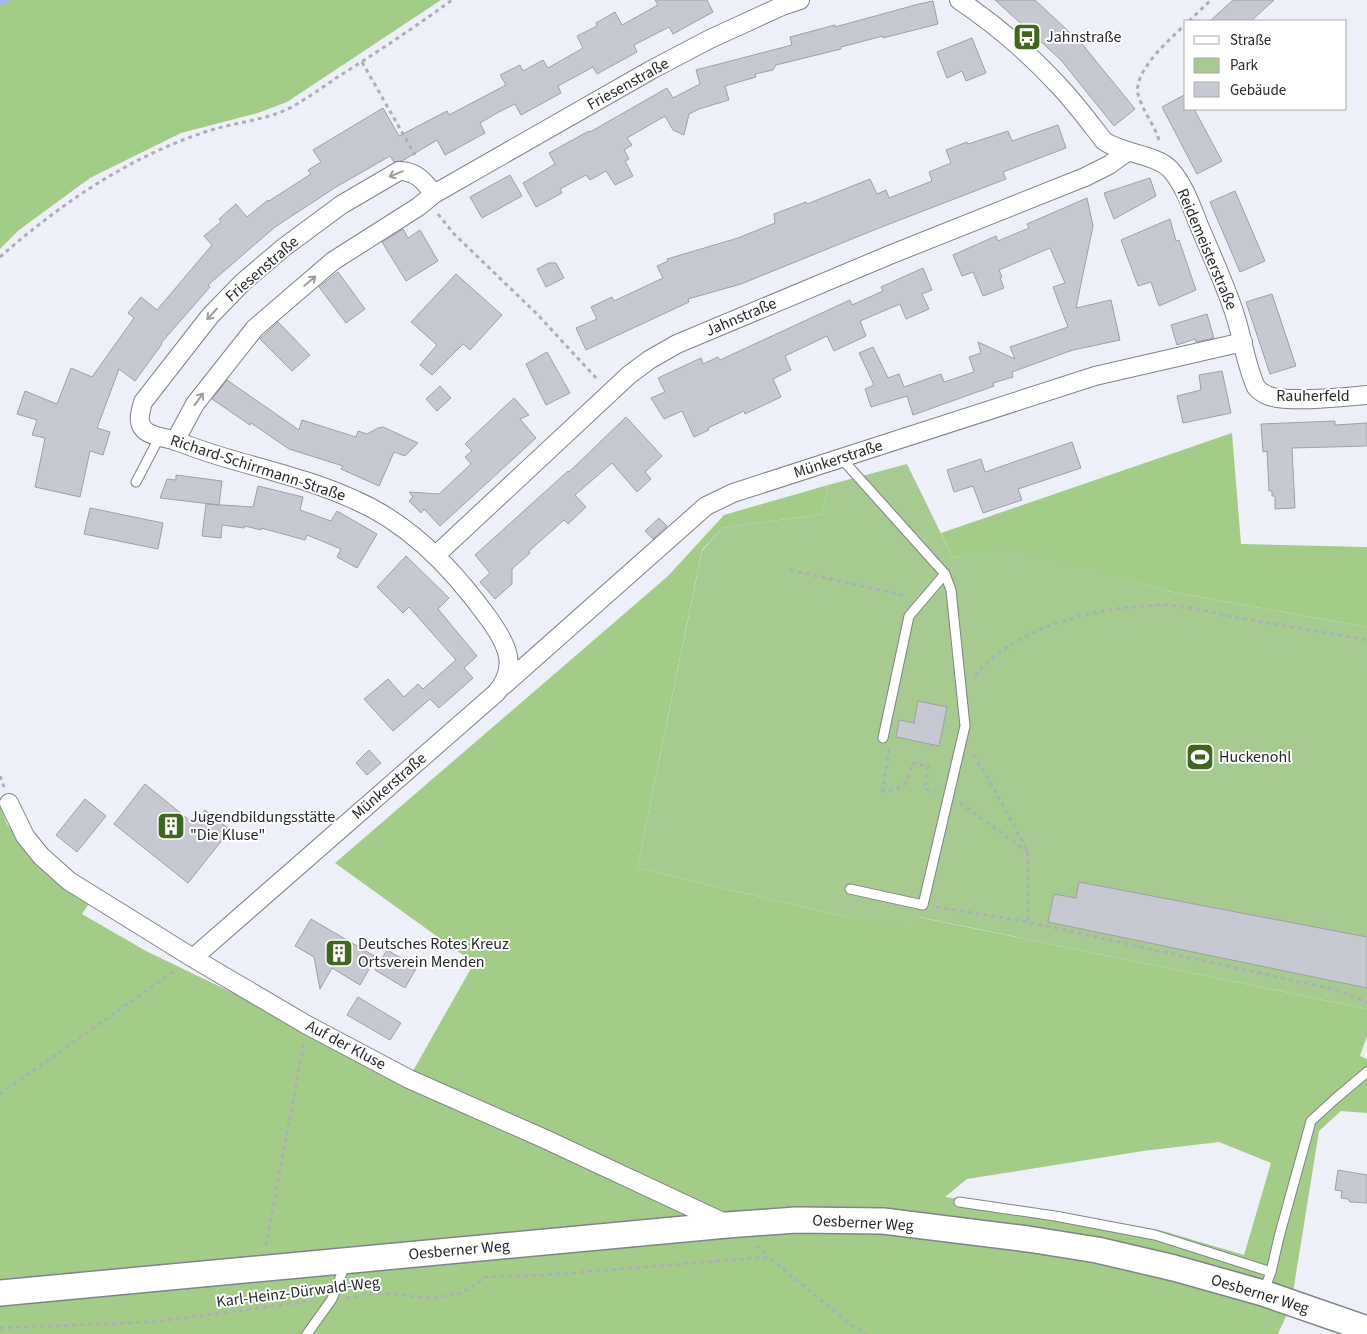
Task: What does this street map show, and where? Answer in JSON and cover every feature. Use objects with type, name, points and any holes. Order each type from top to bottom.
[{"type":"street","name":"Friesenstraße","points":[[415,173],[399,171],[341,205],[243,282],[210,316],[143,402],[139,416],[140,426],[161,437],[195,404],[255,328],[333,261],[418,207],[432,196],[650,70],[710,39],[782,6],[800,0]]},
{"type":"street","name":"Reidemeisterstraße","points":[[959,0],[986,18],[1036,61],[1104,140],[1127,152],[1159,161],[1170,169],[1194,211],[1236,317],[1253,381],[1261,392]]},
{"type":"street","name":"Jahnstraße","points":[[436,556],[635,370],[677,344],[892,254],[1085,177],[1109,165],[1127,152]]},
{"type":"street","points":[[415,173],[425,182],[432,196]]},
{"type":"street","name":"Münkerstraße","points":[[193,958],[706,506],[733,493],[1094,376],[1243,342]]},
{"type":"street","name":"Rauherfeld","points":[[1261,392],[1270,396],[1286,398],[1367,396]]},
{"type":"street","name":"Richard-Schirrmann-Straße","points":[[161,437],[202,452],[313,483],[357,500],[387,517],[415,537],[445,563],[477,602],[504,644],[508,654],[508,676],[499,689]]},
{"type":"street","name":"Auf der Kluse","points":[[9,803],[25,836],[41,856],[70,881],[193,958],[307,1025],[409,1078],[545,1138],[728,1224]]},
{"type":"street","name":"Oesberner Weg","points":[[0,1293],[537,1244],[728,1224],[796,1220],[883,1222],[943,1228],[1097,1250],[1174,1268],[1267,1283],[1367,1329]]},
{"type":"lane","points":[[136,482],[161,437]]},
{"type":"lane","points":[[841,458],[945,574],[951,590],[964,726],[923,905],[850,889]]},
{"type":"lane","points":[[883,738],[909,616],[945,574]]},
{"type":"lane","points":[[958,1202],[1055,1216],[1155,1235],[1267,1283],[1312,1121],[1367,1072]]},
{"type":"lane","points":[[307,1334],[332,1299],[347,1260]]},
{"type":"path","points":[[0,257],[28,232],[103,180],[174,143],[206,131],[263,118],[291,107],[362,62],[452,0]]},
{"type":"path","points":[[1190,20],[1211,0]]},
{"type":"path","points":[[1170,169],[1157,134],[1145,112],[1138,93],[1138,87],[1143,72],[1155,55],[1184,26]]},
{"type":"path","points":[[362,62],[415,153],[415,173]]},
{"type":"path","points":[[432,196],[441,218],[454,234],[537,314],[610,393]]},
{"type":"path","points":[[790,570],[908,596],[904,616],[909,616]]},
{"type":"path","points":[[961,694],[999,652],[1034,633],[1073,617],[1115,610],[1166,607],[1367,640]]},
{"type":"path","points":[[964,726],[972,753],[988,778],[1028,852],[1028,922]]},
{"type":"path","points":[[883,738],[890,751],[883,791],[898,790],[906,784],[912,762],[928,766],[925,789],[949,794],[1028,852]]},
{"type":"path","points":[[923,905],[1028,922],[1337,990],[1367,1002]]},
{"type":"path","points":[[0,1094],[193,958]]},
{"type":"path","points":[[261,1268],[307,1025]]},
{"type":"path","name":"Karl-Heinz-Dürwald-Weg","points":[[0,1328],[152,1322],[332,1299],[354,1298],[378,1293],[432,1298],[462,1293],[486,1277],[545,1275],[769,1257],[850,1324],[866,1334]]},
{"type":"green space","points":[[0,0],[441,0],[287,102],[258,113],[181,133],[90,178],[19,230],[0,249]]},
{"type":"green space","points":[[1232,433],[1241,544],[1367,547],[1367,627],[1167,591],[1005,545],[953,558],[941,533]]},
{"type":"green space","points":[[907,464],[953,558],[1005,544],[1167,591],[1367,627],[1367,1009],[919,917],[915,932],[637,868],[702,551],[722,528],[822,514],[828,485]]},
{"type":"green space","points":[[828,485],[822,514],[722,528],[702,550],[637,868],[914,931],[918,917],[1367,1009],[1367,1036],[1360,1056],[1367,1059],[1367,1113],[1341,1111],[1319,1131],[1291,1305],[1278,1334],[0,1334],[0,805],[7,824],[37,861],[90,902],[82,914],[146,951],[409,1078],[474,963],[335,863],[668,576],[724,515]],"holes":[[[1219,1142],[1271,1163],[1244,1255],[1163,1231],[1046,1210],[945,1197],[967,1179],[1143,1151]]]},
{"type":"building","points":[[655,0],[707,0],[713,12],[673,34],[669,27],[634,45],[637,52],[597,74],[593,67],[558,86],[561,93],[521,115],[515,104],[497,113],[480,123],[485,133],[445,155],[437,140],[402,161],[394,162],[390,156],[336,187],[275,227],[208,285],[210,287],[161,343],[135,381],[119,369],[97,428],[110,432],[103,455],[90,451],[80,497],[35,487],[45,438],[32,435],[37,420],[17,414],[25,391],[57,404],[71,368],[92,377],[134,318],[128,313],[141,297],[157,310],[212,245],[204,236],[221,222],[219,219],[236,204],[247,217],[268,200],[311,174],[308,170],[321,162],[313,150],[383,108],[399,136],[447,111],[449,115],[506,85],[500,75],[520,65],[523,71],[543,60],[548,68],[583,48],[577,36],[597,26],[596,23],[615,12],[622,25],[658,5]]},
{"type":"building","points":[[995,0],[1035,0],[1082,44],[1135,109],[1114,126],[1061,60]]},
{"type":"building","points":[[1233,0],[1274,0],[1252,20],[1211,20]]},
{"type":"building","points":[[933,1],[938,24],[883,38],[883,36],[841,47],[841,49],[776,65],[773,70],[755,74],[756,77],[725,86],[729,100],[689,114],[684,135],[673,130],[665,116],[627,138],[632,145],[624,150],[629,159],[625,161],[633,176],[615,185],[606,171],[590,180],[586,175],[560,189],[562,193],[536,207],[523,183],[555,164],[549,153],[667,88],[673,98],[700,84],[696,70],[792,45],[790,37]]},
{"type":"building","points":[[972,38],[986,73],[966,81],[962,71],[947,78],[937,52]]},
{"type":"building","points":[[1184,95],[1184,110],[1195,110],[1222,161],[1197,174],[1162,107]]},
{"type":"building","points":[[1058,125],[1066,148],[1003,172],[1006,179],[741,284],[688,299],[689,302],[586,350],[576,328],[597,319],[591,307],[612,297],[614,301],[663,278],[657,266],[668,261],[667,259],[738,238],[775,223],[774,214],[806,202],[807,204],[870,179],[877,194],[886,190],[889,198],[932,181],[929,172],[951,163],[946,150],[1008,131],[1012,141]]},
{"type":"building","points":[[510,175],[522,196],[482,218],[470,197]]},
{"type":"building","points":[[1150,178],[1156,196],[1114,219],[1104,193]]},
{"type":"building","points":[[1235,191],[1265,261],[1240,272],[1210,202]]},
{"type":"building","points":[[1087,198],[1093,226],[1076,308],[1111,300],[1120,340],[1073,350],[1012,372],[1013,377],[993,383],[994,386],[913,415],[907,396],[871,407],[865,389],[874,385],[859,353],[873,347],[888,378],[899,374],[904,387],[941,374],[944,382],[974,372],[969,357],[981,353],[978,342],[1015,359],[1010,347],[1068,327],[1053,287],[1065,283],[1050,248],[999,270],[1004,288],[983,296],[973,272],[962,276],[953,255],[996,236],[998,241],[1029,228],[1027,224]]},
{"type":"building","points":[[1170,219],[1176,241],[1179,240],[1196,290],[1159,306],[1151,282],[1138,286],[1121,240]]},
{"type":"building","points":[[403,229],[408,238],[420,230],[438,261],[406,281],[382,242]]},
{"type":"building","points":[[549,263],[556,263],[564,278],[546,287],[537,269]]},
{"type":"building","points":[[923,268],[932,290],[922,294],[929,309],[906,319],[900,304],[860,321],[866,336],[834,351],[827,336],[785,356],[791,370],[773,379],[781,397],[745,414],[744,411],[708,428],[709,430],[694,437],[682,411],[664,419],[651,398],[665,392],[658,378],[701,358],[703,364],[718,357],[720,360],[850,300],[852,305],[883,291],[881,287]]},
{"type":"building","points":[[338,272],[365,309],[346,323],[319,287]]},
{"type":"building","points":[[456,274],[502,315],[470,350],[463,344],[432,375],[420,365],[437,345],[411,322]]},
{"type":"building","points":[[1272,294],[1296,366],[1270,374],[1246,302]]},
{"type":"building","points":[[1207,314],[1214,338],[1196,342],[1195,339],[1177,345],[1171,325]]},
{"type":"building","points":[[278,322],[310,355],[292,371],[260,339]]},
{"type":"building","points":[[547,352],[570,393],[546,405],[526,364]]},
{"type":"building","points":[[1222,371],[1231,413],[1183,423],[1177,396],[1201,390],[1199,375]]},
{"type":"building","points":[[227,380],[299,430],[302,420],[356,437],[358,431],[367,434],[383,427],[418,443],[405,456],[394,452],[379,486],[341,469],[343,466],[289,449],[212,399]]},
{"type":"building","points":[[440,386],[451,398],[437,411],[426,399]]},
{"type":"building","points":[[514,398],[529,415],[520,419],[536,438],[440,526],[424,509],[421,513],[409,501],[413,497],[409,492],[439,494],[471,464],[465,457],[472,451],[465,444]]},
{"type":"building","points":[[626,417],[662,456],[645,472],[651,479],[637,492],[612,463],[575,495],[586,507],[568,524],[564,520],[529,551],[530,553],[512,569],[512,584],[495,599],[480,582],[490,573],[475,555],[569,472]]},
{"type":"building","points":[[1335,421],[1335,425],[1367,423],[1367,446],[1292,448],[1295,508],[1275,509],[1275,496],[1272,496],[1272,491],[1269,491],[1267,451],[1263,452],[1261,424]]},
{"type":"building","points":[[1072,442],[1081,468],[1018,489],[1022,500],[983,513],[973,486],[954,492],[947,470],[981,459],[985,472]]},
{"type":"building","points":[[176,475],[222,481],[219,505],[160,498],[167,479],[176,480]]},
{"type":"building","points":[[258,486],[303,497],[300,510],[331,521],[337,511],[377,534],[357,568],[337,557],[341,549],[307,535],[305,540],[261,528],[261,530],[245,526],[244,528],[222,525],[221,538],[202,536],[206,504],[253,507]]},
{"type":"building","points":[[90,508],[163,523],[158,549],[84,534]]},
{"type":"building","points":[[659,518],[667,526],[653,539],[645,531]]},
{"type":"building","points":[[406,556],[449,598],[438,609],[477,656],[464,668],[473,678],[439,708],[430,699],[393,731],[364,699],[388,679],[404,697],[418,684],[423,689],[456,660],[409,607],[403,613],[377,587]]},
{"type":"building","points":[[918,701],[947,707],[939,746],[896,737],[899,720],[914,723]]},
{"type":"building","points":[[369,750],[381,763],[367,775],[356,763]]},
{"type":"building","name":"Jugendbildungsstätte \"Die Kluse\"","points":[[145,784],[194,824],[205,810],[230,830],[188,883],[114,824]]},
{"type":"building","points":[[85,799],[106,816],[77,852],[56,835]]},
{"type":"building","points":[[1079,882],[1367,937],[1367,988],[1048,922],[1054,894],[1076,898]]},
{"type":"building","name":"Deutsches Rotes Kreuz Ortsverein Menden","points":[[311,919],[376,957],[360,985],[332,968],[320,989],[314,957],[295,946]]},
{"type":"building","points":[[387,950],[417,967],[405,988],[375,970]]},
{"type":"building","points":[[358,997],[401,1023],[390,1040],[347,1015]]},
{"type":"building","points":[[1338,1170],[1367,1175],[1367,1203],[1350,1202],[1348,1199],[1341,1198],[1342,1191],[1335,1190]]},
{"type":"waterway","points":[[0,2],[7,0]]},
{"type":"place","name":"Jahnstraße","points":[[1027,37]]},
{"type":"place","name":"Huckenohl","points":[[1200,757]]},
{"type":"place","name":"Jugendbildungsstätte \"Die Kluse\"","points":[[171,826]]},
{"type":"place","name":"Deutsches Rotes Kreuz Ortsverein Menden","points":[[339,953]]}]
